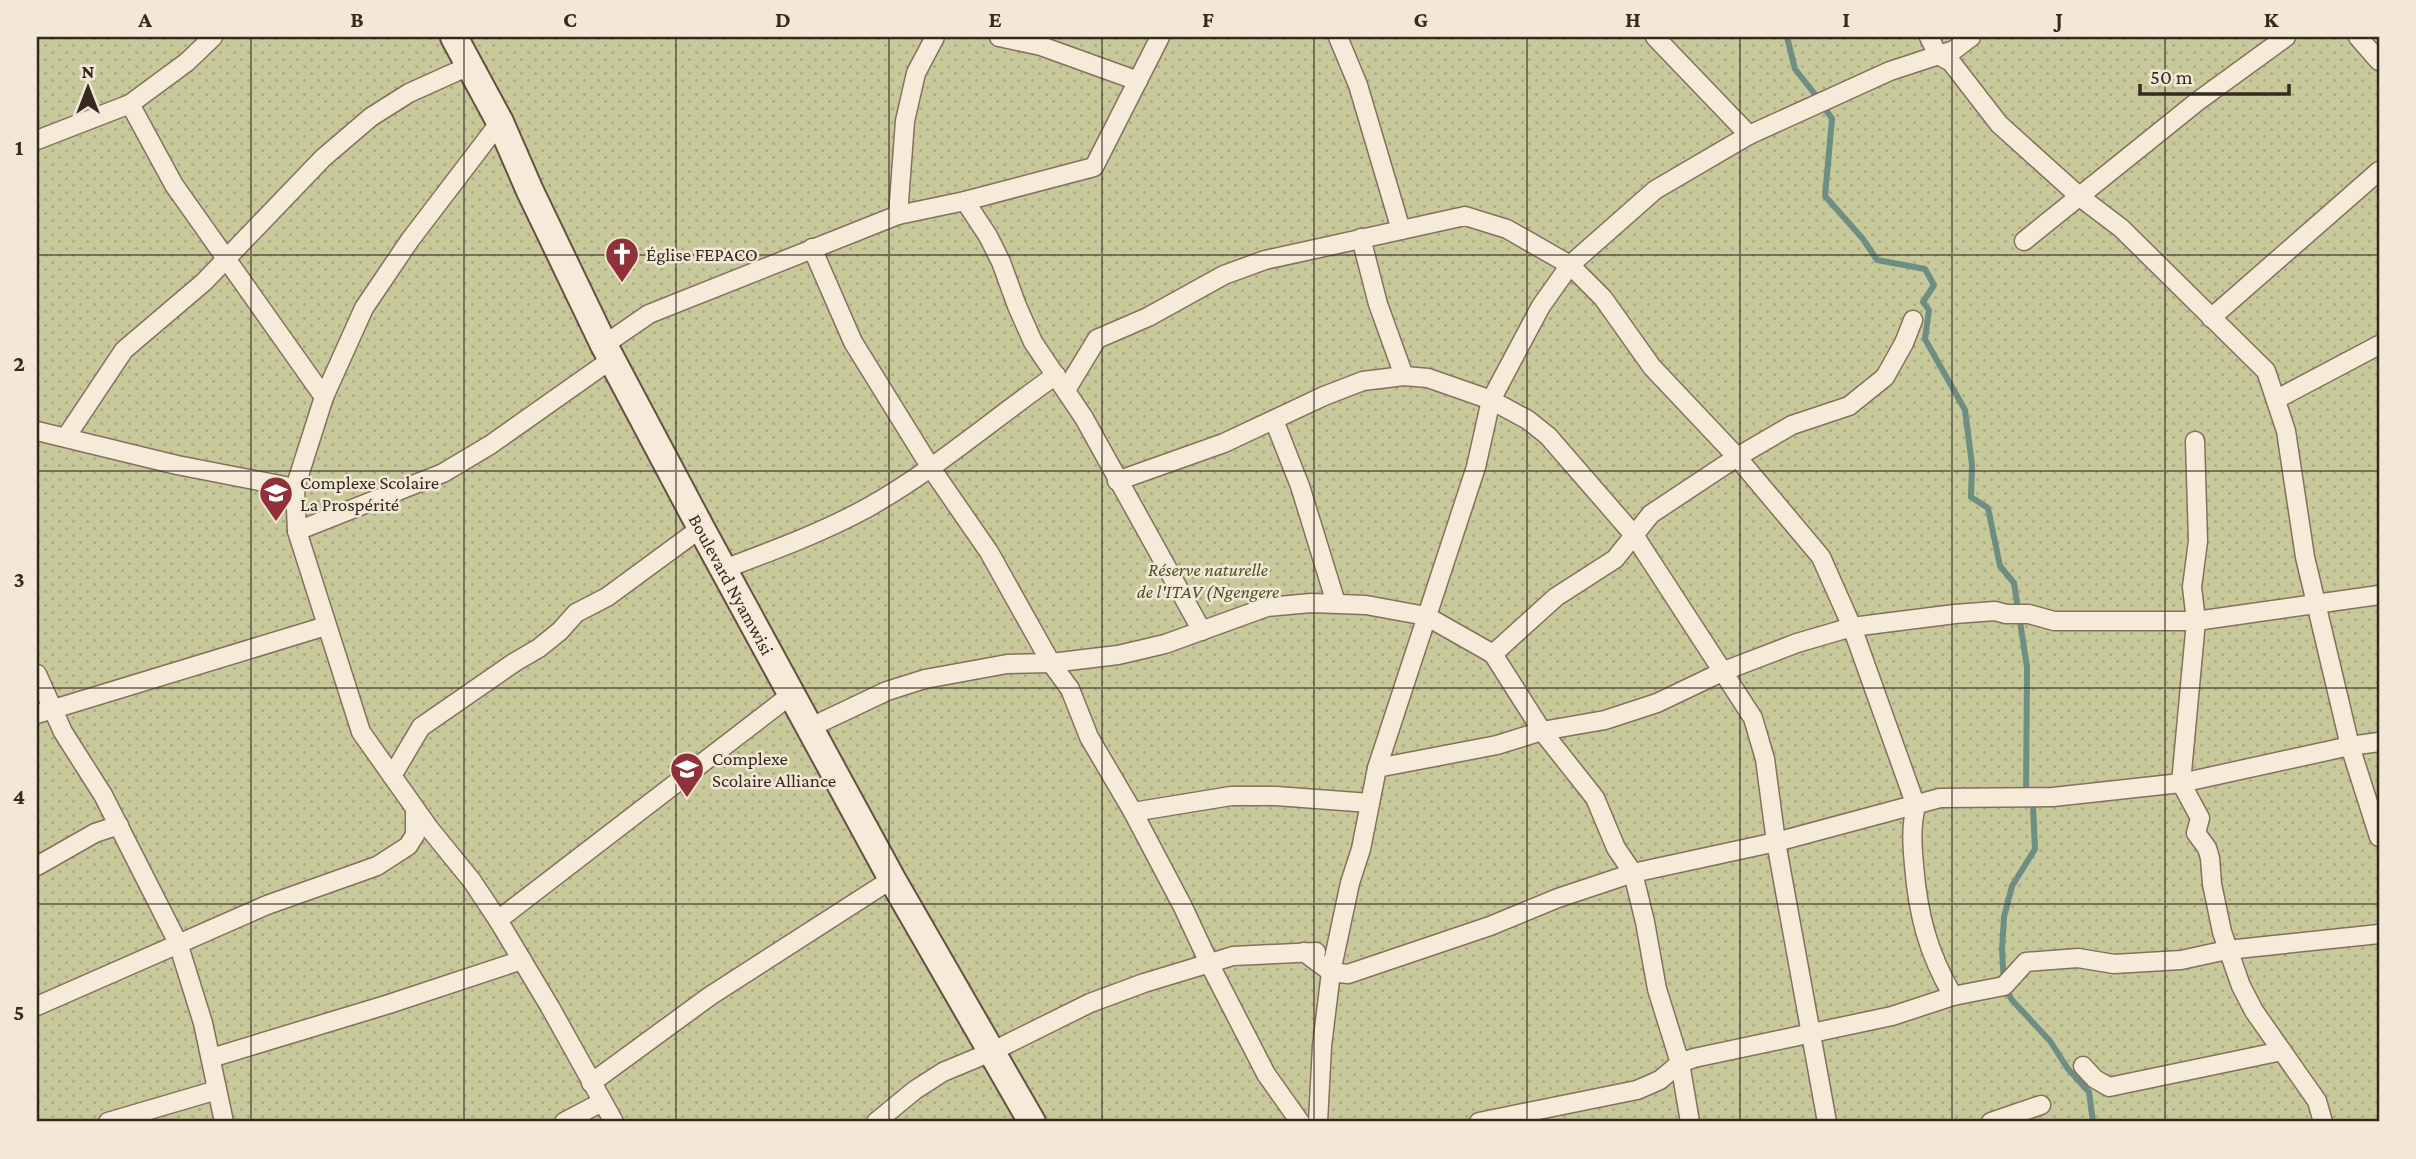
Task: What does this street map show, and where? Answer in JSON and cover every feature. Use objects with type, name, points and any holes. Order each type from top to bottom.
[{"type":"main road","name":"Boulevard Nyamwisi","points":[[454,37],[500,122],[530,191],[608,352],[701,528],[892,879],[1032,1122]]},
{"type":"street","points":[[37,140],[130,104],[187,62],[212,37]]},
{"type":"street","points":[[898,215],[905,121],[916,73],[935,37]]},
{"type":"street","points":[[999,37],[1041,46],[1138,81]]},
{"type":"street","points":[[297,531],[443,473],[490,445],[608,352],[649,314],[898,215],[965,201],[1094,167],[1160,37]]},
{"type":"street","points":[[1338,37],[1358,85],[1401,230]]},
{"type":"street","points":[[1655,37],[1749,135]]},
{"type":"street","points":[[1929,37],[1938,55],[1951,62],[1999,124],[2080,197],[2121,228],[2266,371],[2286,431],[2305,557],[2350,746],[2379,837]]},
{"type":"street","points":[[1318,1122],[1322,1046],[1331,972],[1350,883],[1361,849],[1377,768],[1476,467],[1492,400],[1541,306],[1570,265],[1655,190],[1749,135],[1889,71],[1954,50],[1971,37]]},
{"type":"street","points":[[2024,242],[2198,101],[2286,37]]},
{"type":"street","points":[[2358,37],[2379,61]]},
{"type":"street","points":[[66,437],[124,350],[204,282],[323,158],[371,117],[409,93],[469,66]]},
{"type":"street","points":[[130,104],[174,185],[324,397]]},
{"type":"street","points":[[500,122],[410,240],[364,308],[324,397],[295,488],[297,531],[361,732],[498,920],[550,1006],[614,1122]]},
{"type":"street","points":[[2211,318],[2379,171]]},
{"type":"street","points":[[965,201],[1001,262],[1033,342],[1084,418],[1202,631]]},
{"type":"street","points":[[723,569],[796,542],[866,508],[1061,382],[1097,339],[1148,317],[1224,275],[1265,260],[1465,216],[1507,229],[1570,265],[1603,298],[1652,367],[1737,457],[1822,557],[1852,627],[1916,806],[1911,825],[1919,911],[1927,942],[1940,974],[1953,996]]},
{"type":"street","points":[[1361,238],[1378,304],[1404,376]]},
{"type":"street","points":[[812,248],[853,342],[931,468],[989,552],[1051,663],[1070,689],[1089,737],[1133,812],[1183,907],[1266,1074],[1300,1122]]},
{"type":"street","points":[[1493,654],[1556,597],[1615,559],[1651,514],[1737,457],[1792,425],[1849,406],[1885,377],[1913,320]]},
{"type":"street","points":[[2277,399],[2379,345]]},
{"type":"street","points":[[1117,481],[1224,443],[1324,396],[1363,382],[1404,376],[1428,379],[1492,400],[1528,420],[1549,436],[1634,535],[1753,718],[1765,759],[1776,842],[1827,1122]]},
{"type":"street","points":[[1273,420],[1300,486],[1336,603]]},
{"type":"street","points":[[37,431],[177,465],[295,488]]},
{"type":"street","points":[[2195,441],[2198,541],[2192,587],[2196,621],[2181,783],[2200,818],[2196,833],[2207,848],[2227,950],[2245,994],[2317,1101],[2323,1122]]},
{"type":"street","points":[[392,776],[421,727],[514,662],[539,648],[576,613],[607,597],[701,528]]},
{"type":"street","points":[[1377,768],[1497,745],[1542,731],[1605,720],[1657,703],[1724,671],[1797,643],[1852,627],[1995,611],[2029,614],[2054,621],[2196,621],[2379,595]]},
{"type":"street","points":[[811,727],[887,691],[925,679],[1007,664],[1051,663],[1118,655],[1165,644],[1266,607],[1336,603],[1388,607],[1426,616],[1493,654],[1542,731],[1595,798],[1616,848],[1633,873],[1657,989],[1680,1063],[1690,1122]]},
{"type":"street","points":[[44,712],[326,626]]},
{"type":"street","points":[[37,674],[44,712],[120,825],[178,943],[211,1058],[224,1122]]},
{"type":"street","points":[[498,920],[792,694]]},
{"type":"street","points":[[1304,953],[1331,972],[1348,974],[1490,926],[1558,898],[1633,873],[1776,842],[1940,798],[1999,799],[2041,795],[2053,797],[2181,783],[2379,742]]},
{"type":"street","points":[[1133,812],[1231,796],[1276,796],[1370,803]]},
{"type":"street","points":[[37,1006],[267,905],[377,866],[408,846],[415,835],[415,809]]},
{"type":"street","points":[[37,866],[95,832],[120,825]]},
{"type":"street","points":[[408,846],[429,847],[450,855]]},
{"type":"street","points":[[592,1083],[710,996],[892,879]]},
{"type":"street","points":[[1479,1122],[1637,1090],[1660,1080],[1680,1063],[1694,1058],[1892,1016],[1953,996],[2004,986],[2026,962],[2078,958],[2114,964],[2181,960],[2227,950],[2379,934]]},
{"type":"street","points":[[876,1122],[915,1090],[943,1072],[991,1052],[1090,1003],[1144,983],[1233,956],[1335,952]]},
{"type":"street","points":[[211,1058],[522,960]]},
{"type":"street","points":[[2083,1066],[2095,1079],[2109,1087],[2282,1051]]},
{"type":"street","points":[[108,1122],[217,1090]]},
{"type":"street","points":[[564,1122],[602,1102]]},
{"type":"street","points":[[1991,1122],[2041,1105]]},
{"type":"green space","name":"Réserve naturelle de l'ITAV (Ngengere","points":[[37,37],[2379,37],[2379,1122],[37,1122]]},
{"type":"waterway","points":[[1787,37],[1795,69],[1832,119],[1825,196],[1863,239],[1877,260],[1925,269],[1934,285],[1923,302],[1929,310],[1925,339],[1965,410],[1972,465],[1971,497],[1988,508],[2000,566],[2014,583],[2027,667],[2026,797],[2033,806],[2035,849],[2012,886],[2004,917],[2004,986],[2012,1000],[2050,1041],[2068,1069],[2089,1092],[2093,1122]]},
{"type":"place","name":"Église FEPACO","points":[[622,284]]},
{"type":"place","name":"Complexe Scolaire La Prospérité","points":[[276,523]]},
{"type":"place","name":"Complexe Scolaire Alliance","points":[[687,799]]}]
